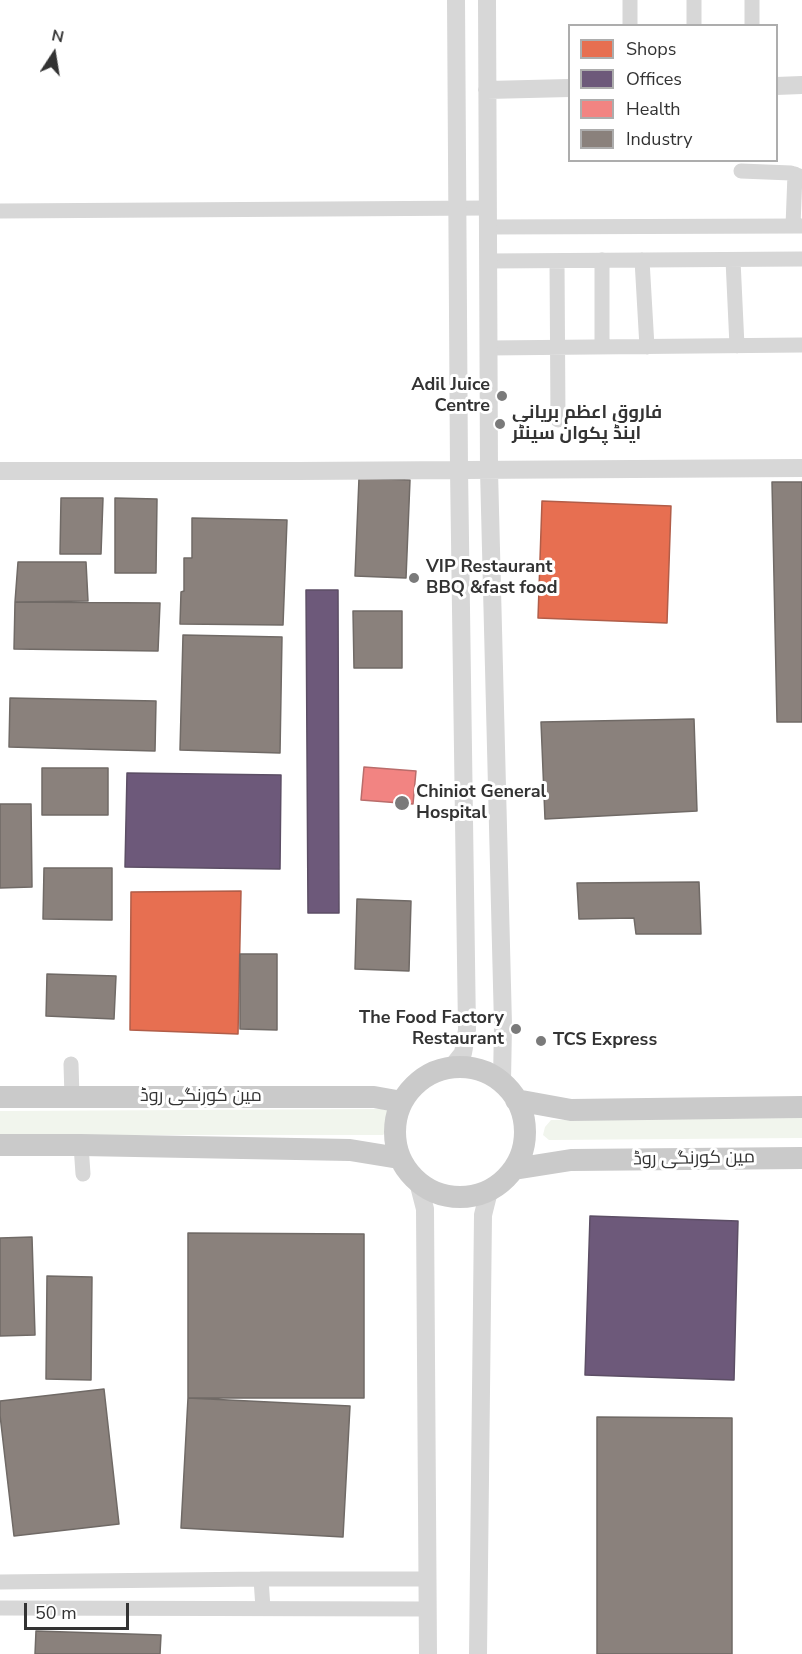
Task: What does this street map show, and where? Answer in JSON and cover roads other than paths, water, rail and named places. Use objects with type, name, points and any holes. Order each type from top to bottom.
[{"type":"main road","points":[[451,1068],[473,1069],[502,1082],[516,1100],[524,1116],[525,1134],[522,1152],[514,1169],[489,1191],[471,1196],[452,1197],[434,1192],[418,1182],[399,1158],[396,1143],[396,1122],[402,1102],[425,1078],[451,1068]]},
{"type":"main road","name":"مین کورنگی روڈ","points":[[0,1097],[374,1097],[402,1102]]},
{"type":"main road","points":[[516,1100],[572,1110],[802,1107]]},
{"type":"main road","points":[[0,1145],[81,1144],[350,1150],[399,1158]]},
{"type":"main road","name":"مین کورنگی روڈ","points":[[514,1169],[571,1160],[802,1158]]},
{"type":"street","points":[[451,1068],[463,1053],[467,1030],[459,470],[456,0]]},
{"type":"street","points":[[487,0],[489,470],[503,1025],[502,1082]]},
{"type":"street","points":[[630,0],[630,24]]},
{"type":"street","points":[[694,0],[694,24]]},
{"type":"street","points":[[752,0],[752,24]]},
{"type":"street","points":[[778,86],[802,86]]},
{"type":"street","points":[[487,90],[568,88]]},
{"type":"street","points":[[488,227],[798,226],[798,176],[791,172],[741,171]]},
{"type":"street","points":[[0,211],[488,208]]},
{"type":"street","points":[[642,260],[647,347]]},
{"type":"street","points":[[733,260],[737,346]]},
{"type":"street","points":[[488,261],[802,260]]},
{"type":"street","points":[[557,261],[558,420]]},
{"type":"street","points":[[602,261],[602,347]]},
{"type":"street","points":[[488,348],[802,345]]},
{"type":"street","points":[[0,471],[802,468]]},
{"type":"street","points":[[71,1064],[72,1097]]},
{"type":"street","points":[[81,1144],[83,1174]]},
{"type":"street","points":[[418,1182],[425,1209],[428,1654]]},
{"type":"street","points":[[478,1654],[483,1215],[489,1191]]},
{"type":"street","points":[[261,1579],[263,1608]]},
{"type":"street","points":[[0,1582],[427,1579]]},
{"type":"street","points":[[0,1608],[427,1609]]},
{"type":"place","name":"Adil Juice Centre","points":[[502,396]]},
{"type":"place","name":"فاروق اعظم بریانی اینڈ پکوان سینٹر","points":[[500,424]]},
{"type":"place","name":"VIP Restaurant BBQ &fast food","points":[[414,578]]},
{"type":"place","name":"Chiniot General Hospital","points":[[402,803]]},
{"type":"place","name":"The Food Factory Restaurant","points":[[516,1029]]},
{"type":"place","name":"TCS Express","points":[[541,1041]]}]
